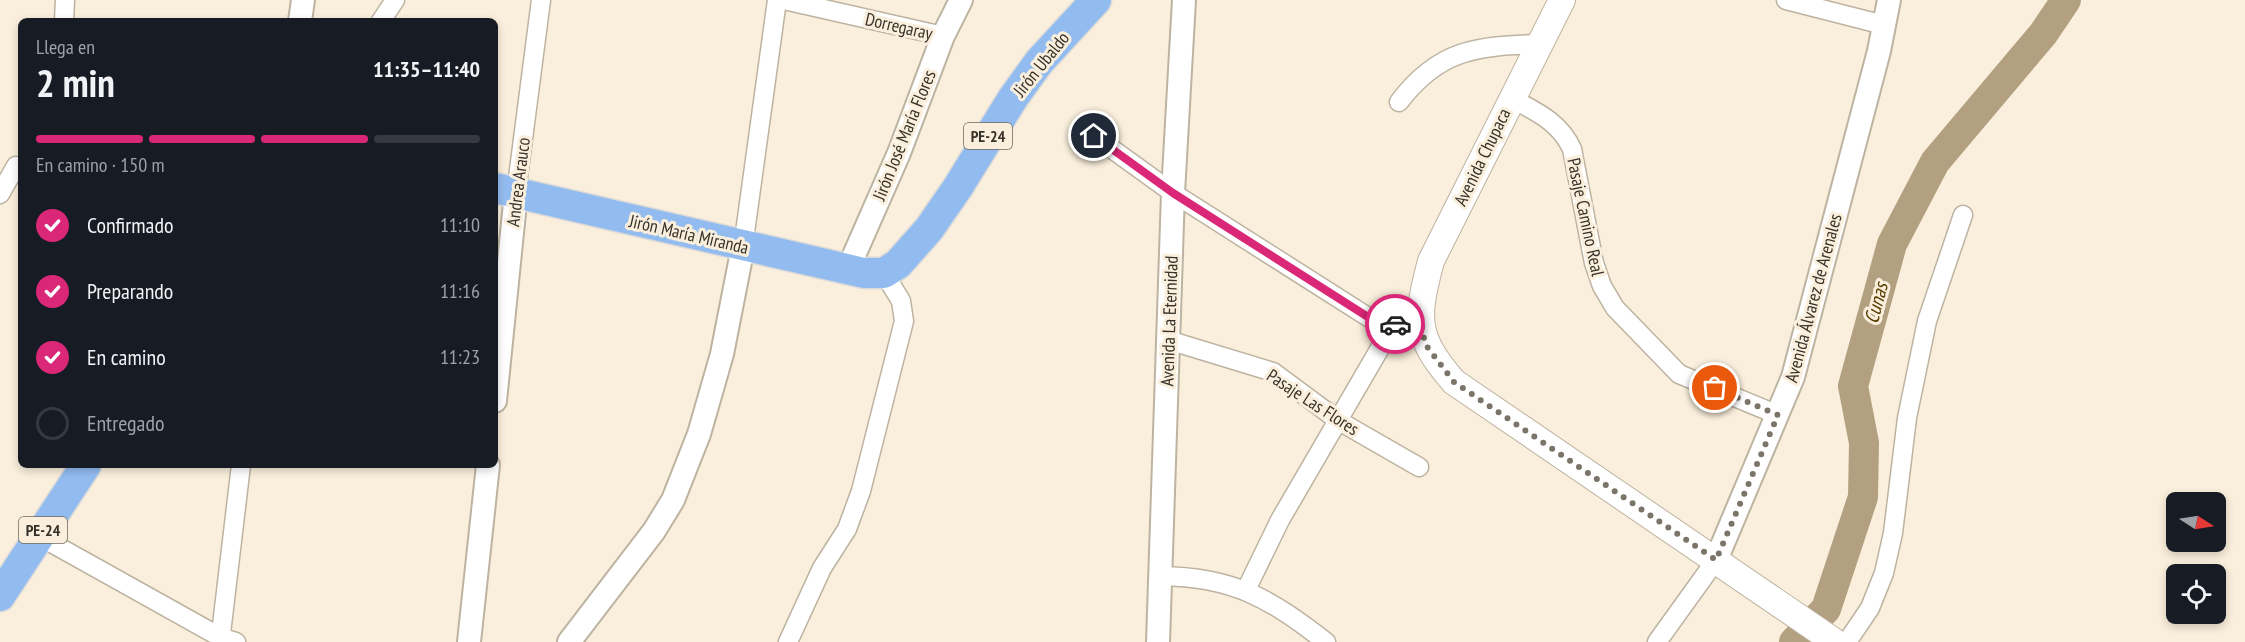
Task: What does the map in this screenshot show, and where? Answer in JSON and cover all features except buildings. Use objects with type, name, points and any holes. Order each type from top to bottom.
[{"type":"highway","name":"Jirón Ubaldo","points":[[884,273],[898,264],[929,229],[1013,98],[1039,62],[1096,0]]},
{"type":"highway","name":"Jirón María Miranda","points":[[506,190],[743,247],[848,269],[884,273]]},
{"type":"highway","name":"PE-24","points":[[4,580],[39,536],[84,468]]},
{"type":"main road","name":"Avenida Chupaca","points":[[1421,321],[1424,289],[1431,261],[1510,98],[1562,0]]},
{"type":"main road","points":[[1421,321],[1425,344],[1454,382],[1778,604],[1839,642]]},
{"type":"street","points":[[64,18],[66,0]]},
{"type":"street","points":[[300,18],[303,0]]},
{"type":"street","points":[[383,18],[395,0]]},
{"type":"street","name":"Andrea Arauco","points":[[498,343],[506,190],[541,0]]},
{"type":"street","points":[[569,642],[654,531],[673,500],[699,434],[722,354],[743,247],[777,0]]},
{"type":"street","name":"Dorregaray","points":[[784,0],[943,36]]},
{"type":"street","name":"Jirón José María Flores","points":[[848,269],[899,153],[943,36],[961,0]]},
{"type":"street","name":"Avenida La Eternidad","points":[[1158,642],[1173,193],[1184,0]]},
{"type":"street","points":[[1786,0],[1884,25]]},
{"type":"street","name":"Avenida Álvarez de Arenales","points":[[1658,642],[1716,560],[1793,377],[1889,0]]},
{"type":"street","points":[[1399,102],[1418,77],[1469,49],[1539,44]]},
{"type":"street","name":"Pasaje Camino Real","points":[[1510,98],[1555,123],[1565,134],[1572,149],[1594,263],[1602,286],[1615,308],[1679,374],[1778,415]]},
{"type":"street","points":[[1094,136],[1173,193],[1379,324],[1421,321]]},
{"type":"street","points":[[0,194],[12,167]]},
{"type":"street","points":[[1839,642],[1870,608],[1884,573],[1893,532],[1907,418],[1927,321],[1963,214]]},
{"type":"street","points":[[788,642],[822,568],[847,529],[861,491],[904,321],[901,300],[884,273]]},
{"type":"street","points":[[1246,590],[1280,520],[1383,343],[1388,325]]},
{"type":"street","name":"Pasaje Las Flores","points":[[1168,340],[1273,372],[1339,421],[1419,467]]},
{"type":"street","points":[[39,536],[225,640],[241,468]]},
{"type":"street","points":[[469,642],[488,468]]},
{"type":"street","points":[[1160,576],[1202,579],[1246,590],[1282,609],[1326,642]]},
{"type":"waterway","name":"Cunas","points":[[1794,642],[1826,609],[1863,497],[1864,443],[1853,386],[1892,244],[1935,162],[2043,34],[2066,0]]},
{"type":"way so far","points":[[1395,324],[1421,321],[1425,344],[1454,382],[1716,560],[1778,415],[1715,388]]},
{"type":"route","points":[[1094,136],[1173,193],[1379,324],[1395,324]]}]
